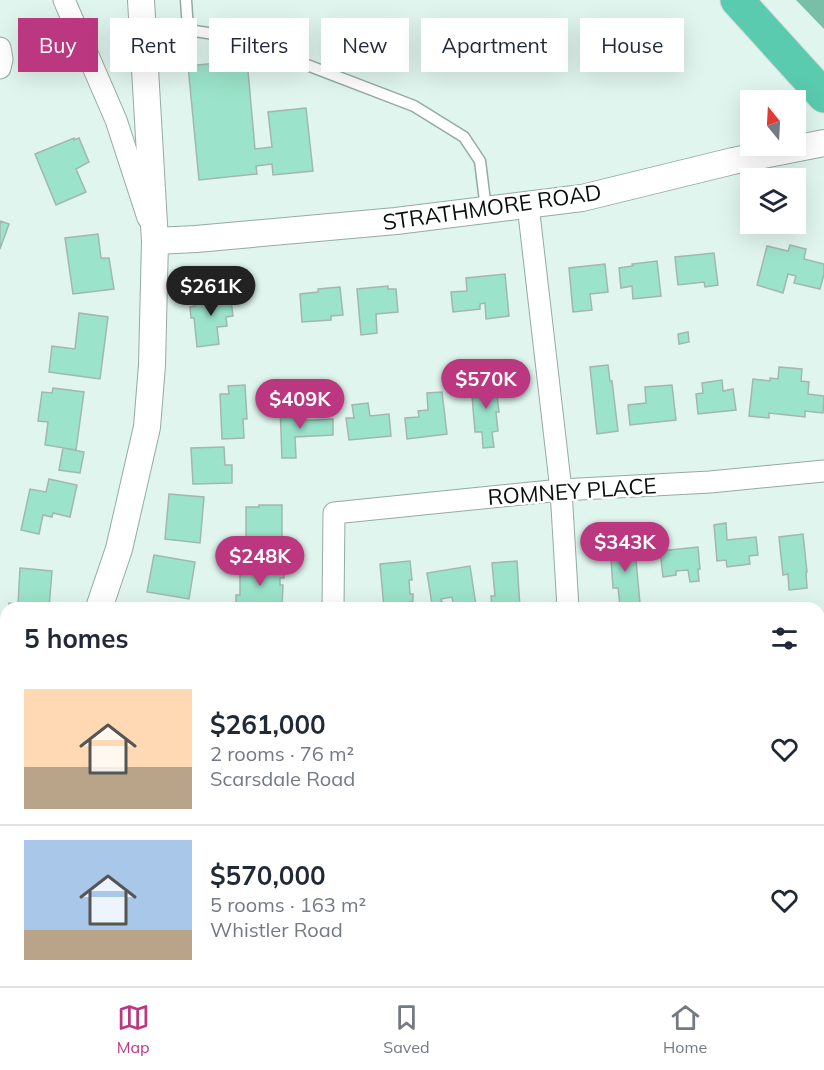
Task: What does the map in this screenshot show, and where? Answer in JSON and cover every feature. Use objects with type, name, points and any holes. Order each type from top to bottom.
[{"type":"highway","points":[[737,0],[824,96]]},
{"type":"street","points":[[64,0],[116,120],[155,241]]},
{"type":"street","points":[[141,0],[142,18]]},
{"type":"street","points":[[0,48],[2,59],[0,68]]},
{"type":"street","points":[[101,602],[119,549],[147,428],[152,365],[155,241],[145,72]]},
{"type":"street","name":"STRATHMORE ROAD","points":[[155,241],[396,221],[582,198],[733,161],[824,143]]},
{"type":"street","points":[[528,205],[561,490],[568,602]]},
{"type":"street","name":"ROMNEY PLACE","points":[[333,602],[334,513],[561,490],[710,482],[817,472]]},
{"type":"lane","points":[[186,0],[187,18]]},
{"type":"lane","points":[[197,31],[234,37],[414,106],[464,137],[480,161],[486,209]]},
{"type":"shaded area","points":[[796,0],[824,0],[824,29]]},
{"type":"building","points":[[209,64],[209,72],[248,72],[255,149],[272,147],[268,112],[306,108],[313,171],[273,175],[272,164],[256,166],[257,174],[199,180],[189,72],[197,72],[197,65]]},
{"type":"building","points":[[74,138],[74,140],[79,138],[89,162],[76,169],[86,192],[56,205],[35,154]]},
{"type":"building","points":[[0,221],[9,224],[0,249]]},
{"type":"building","points":[[98,234],[101,258],[109,258],[114,289],[73,294],[65,238]]},
{"type":"building","points":[[98,234],[101,258],[109,258],[114,289],[73,294],[65,238]]},
{"type":"building","points":[[790,245],[806,249],[804,259],[824,264],[820,289],[794,283],[796,276],[788,274],[783,293],[757,285],[767,246],[788,251]]},
{"type":"building","points":[[714,253],[718,285],[705,287],[704,282],[678,285],[675,257]]},
{"type":"building","points":[[657,261],[661,296],[633,299],[632,286],[621,288],[619,268]]},
{"type":"building","points":[[605,264],[608,292],[590,294],[592,310],[573,312],[569,268]]},
{"type":"building","points":[[505,274],[509,316],[486,319],[485,303],[480,304],[480,309],[453,312],[451,292],[467,291],[466,278]]},
{"type":"building","points":[[388,286],[388,289],[396,289],[398,312],[376,314],[377,333],[361,335],[357,289]]},
{"type":"building","points":[[340,287],[343,315],[331,316],[331,320],[302,322],[300,294],[318,292],[318,289]]},
{"type":"building","points":[[230,292],[233,316],[226,317],[227,326],[217,327],[219,344],[197,347],[194,318],[191,318],[190,307],[195,306],[193,296]]},
{"type":"building","points":[[79,313],[108,317],[100,379],[49,372],[52,346],[75,349]]},
{"type":"building","points":[[688,332],[689,342],[679,344],[678,334]]},
{"type":"building","points":[[608,365],[618,431],[597,434],[590,367]]},
{"type":"building","points":[[779,367],[802,369],[801,381],[809,382],[808,394],[824,396],[823,413],[805,411],[805,417],[769,413],[769,418],[749,416],[753,379],[770,381],[770,378],[778,379]]},
{"type":"building","points":[[495,378],[499,412],[496,412],[498,431],[492,432],[494,447],[483,448],[482,432],[475,432],[472,396],[476,395],[475,380]]},
{"type":"building","points":[[722,380],[723,391],[733,389],[736,410],[698,414],[696,394],[703,393],[702,383]]},
{"type":"building","points":[[245,385],[247,419],[243,419],[244,438],[222,439],[220,394],[229,394],[228,386]]},
{"type":"building","points":[[672,385],[676,420],[630,425],[628,405],[646,403],[645,387]]},
{"type":"building","points":[[53,388],[84,392],[76,450],[45,445],[48,422],[38,421],[42,392],[52,393]]},
{"type":"building","points":[[442,392],[447,434],[407,439],[405,418],[419,417],[418,411],[428,410],[427,393]]},
{"type":"building","points":[[368,403],[370,416],[389,414],[391,436],[349,440],[346,418],[354,418],[352,405]]},
{"type":"building","points":[[295,405],[295,421],[333,419],[333,435],[295,437],[296,458],[282,458],[280,406]]},
{"type":"building","points":[[224,447],[225,465],[232,465],[232,483],[193,484],[191,448]]},
{"type":"building","points":[[63,448],[84,452],[80,473],[59,470]]},
{"type":"building","points":[[49,479],[77,485],[70,517],[53,513],[52,517],[43,515],[39,534],[21,530],[30,489],[46,492]]},
{"type":"building","points":[[169,494],[204,497],[200,543],[165,539]]},
{"type":"building","points":[[259,505],[282,505],[282,542],[279,542],[279,551],[246,551],[246,507],[259,507]]},
{"type":"building","points":[[726,523],[727,540],[756,537],[758,555],[749,556],[750,564],[727,567],[726,560],[717,561],[714,525]]},
{"type":"building","points":[[803,534],[807,588],[789,590],[788,574],[783,575],[779,537]]},
{"type":"building","points":[[628,542],[629,551],[635,550],[640,602],[620,602],[618,588],[613,588],[610,544]]},
{"type":"building","points":[[698,547],[699,581],[690,582],[688,570],[676,571],[676,575],[663,577],[660,551]]},
{"type":"building","points":[[154,555],[195,562],[189,599],[147,592]]},
{"type":"building","points":[[410,561],[412,580],[409,580],[410,594],[413,594],[413,601],[383,602],[380,564]]},
{"type":"building","points":[[517,561],[520,602],[492,602],[491,596],[495,596],[492,563]]},
{"type":"building","points":[[240,566],[284,567],[284,578],[280,578],[280,585],[283,585],[282,602],[236,602],[236,595],[240,595]]},
{"type":"building","points":[[470,566],[476,602],[453,602],[452,597],[441,599],[442,602],[432,602],[427,573]]},
{"type":"building","points":[[20,568],[52,571],[49,602],[18,602]]}]
